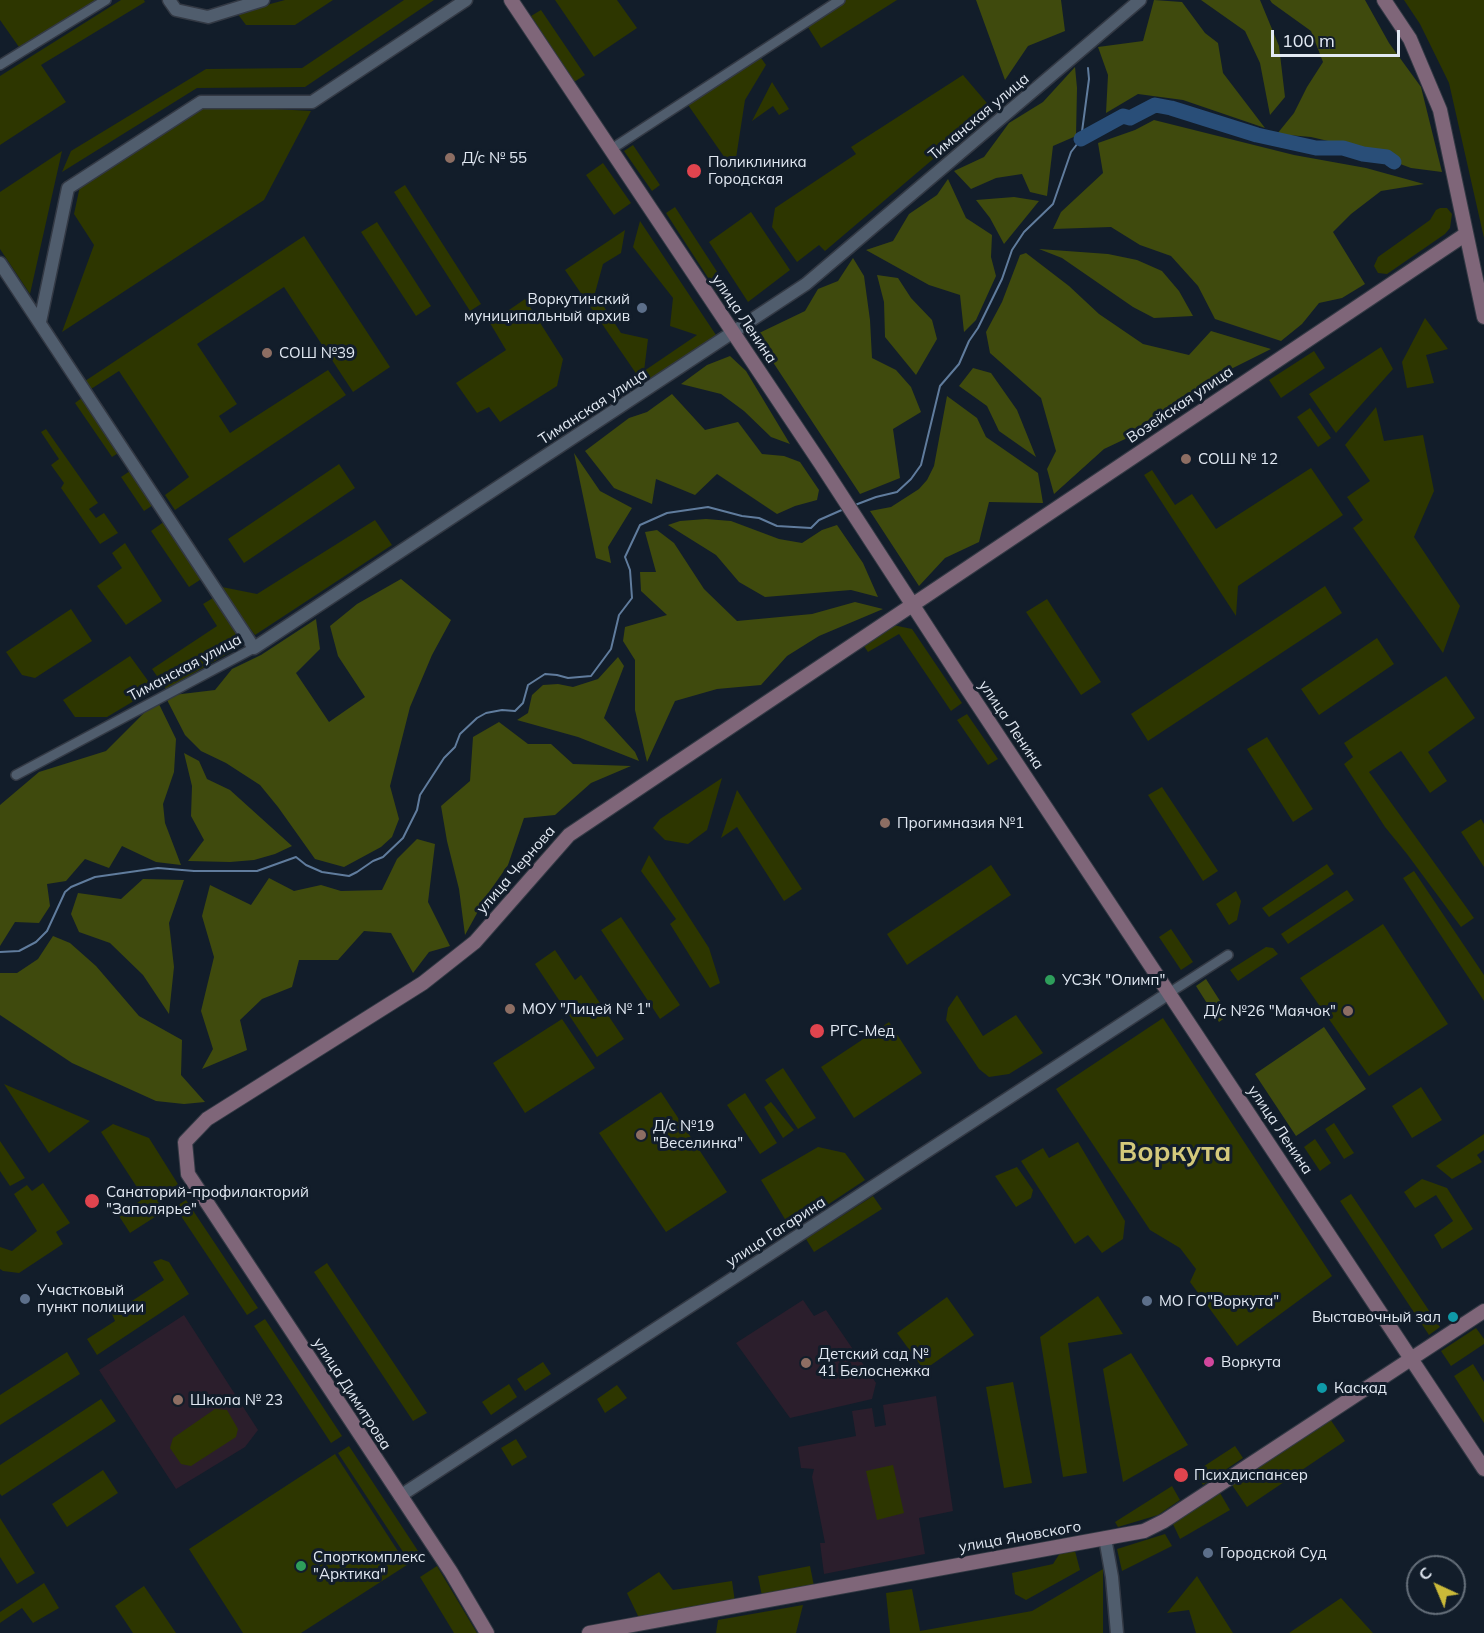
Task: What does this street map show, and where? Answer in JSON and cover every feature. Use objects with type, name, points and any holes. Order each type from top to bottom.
[{"type":"main road","name":"улица Ленина","points":[[511,0],[821,464],[911,604],[1484,1468]]},
{"type":"main road","points":[[1384,0],[1410,39],[1440,110],[1484,317]]},
{"type":"main road","name":"Возейская улица","points":[[911,604],[1466,234]]},
{"type":"main road","name":"улица Чернова","points":[[188,1174],[185,1142],[207,1119],[423,982],[475,942],[569,835],[911,604]]},
{"type":"main road","name":"улица Димитрова","points":[[188,1174],[450,1572],[487,1633]]},
{"type":"main road","name":"улица Яновского","points":[[589,1633],[1144,1531],[1164,1521],[1484,1311]]},
{"type":"street","points":[[0,64],[106,0]]},
{"type":"street","points":[[169,0],[176,10],[208,17],[263,0]]},
{"type":"street","points":[[40,322],[68,188],[201,102],[312,102],[466,0]]},
{"type":"street","points":[[610,150],[840,0]]},
{"type":"street","name":"Тиманская улица","points":[[16,775],[254,648],[806,284],[1140,0]]},
{"type":"street","points":[[0,263],[254,648]]},
{"type":"street","points":[[1169,993],[1228,955]]},
{"type":"street","name":"улица Гагарина","points":[[400,1496],[1169,993]]},
{"type":"street","points":[[1105,1538],[1112,1577],[1117,1633]]},
{"type":"shaded area","name":"Детский сад № 41 Белоснежка","points":[[803,1300],[814,1316],[826,1310],[876,1383],[872,1399],[790,1418],[736,1343]]},
{"type":"shaded area","name":"Школа № 23","points":[[184,1315],[258,1430],[245,1447],[176,1489],[99,1370]]},
{"type":"shaded area","points":[[936,1396],[953,1511],[919,1518],[925,1554],[824,1574],[820,1543],[825,1543],[812,1477],[814,1469],[801,1468],[798,1447],[856,1436],[852,1411],[872,1408],[875,1427],[886,1425],[883,1405]]},
{"type":"green space","points":[[0,0],[97,0],[19,47],[0,20]]},
{"type":"green space","points":[[121,0],[144,0],[145,2],[41,65],[66,102],[0,145],[0,76]]},
{"type":"green space","points":[[285,0],[333,0],[295,25],[246,25],[237,13]]},
{"type":"green space","points":[[404,0],[434,0],[305,87],[197,88],[62,172],[71,151],[206,69],[302,68]]},
{"type":"green space","points":[[555,0],[617,0],[637,28],[594,57]]},
{"type":"green space","points":[[843,0],[897,0],[821,48],[806,24]]},
{"type":"green space","points":[[976,0],[1061,0],[1065,31],[1028,46],[1005,80]]},
{"type":"green space","points":[[1154,0],[1182,2],[1205,33],[1218,43],[1223,73],[1265,128],[1183,100],[1138,94],[1106,113],[1108,75],[1098,47],[1143,41]]},
{"type":"green space","points":[[1201,0],[1260,0],[1279,46],[1285,97],[1270,115],[1260,63],[1245,31]]},
{"type":"green space","points":[[1270,0],[1365,0],[1389,43],[1421,87],[1442,172],[1411,168],[1354,147],[1311,137],[1277,134],[1294,113],[1323,62],[1311,31]]},
{"type":"green space","points":[[1404,0],[1484,0],[1484,238],[1449,83],[1420,24]]},
{"type":"green space","points":[[541,10],[585,75],[574,82],[531,16]]},
{"type":"green space","points":[[759,55],[766,65],[745,100],[734,171],[686,102]]},
{"type":"green space","points":[[1075,67],[1076,136],[1053,146],[1047,196],[1030,192],[1022,174],[996,178],[971,189],[954,171],[984,157],[1009,123],[1043,102]]},
{"type":"green space","points":[[963,75],[992,109],[825,251],[819,245],[797,262],[772,227],[775,208],[856,154],[851,147]]},
{"type":"green space","points":[[772,82],[789,109],[779,115],[773,106],[752,121]]},
{"type":"green space","points":[[203,105],[311,111],[264,200],[62,332],[94,245],[74,214],[80,186]]},
{"type":"green space","points":[[1154,120],[1294,155],[1366,168],[1424,184],[1381,191],[1351,214],[1333,232],[1365,284],[1342,298],[1319,303],[1302,324],[1281,341],[1215,319],[1198,286],[1171,256],[1140,245],[1111,227],[1053,229],[1061,212],[1103,173],[1098,143],[1135,130]]},
{"type":"green space","points":[[633,145],[660,185],[652,191],[624,151]]},
{"type":"green space","points":[[62,151],[30,294],[0,249],[0,192]]},
{"type":"green space","points":[[603,163],[631,203],[614,215],[586,175]]},
{"type":"green space","points":[[948,179],[966,218],[992,235],[991,257],[996,276],[976,320],[964,332],[960,295],[929,285],[866,250],[893,241],[909,214],[937,195]]},
{"type":"green space","points":[[405,185],[481,304],[470,311],[394,192]]},
{"type":"green space","points":[[1014,197],[1039,201],[1004,244],[990,218],[976,200]]},
{"type":"green space","points":[[675,207],[738,304],[729,310],[666,213]]},
{"type":"green space","points":[[1440,208],[1447,208],[1452,214],[1450,228],[1445,234],[1387,274],[1378,273],[1374,266],[1378,257],[1430,220]]},
{"type":"green space","points":[[751,212],[790,270],[748,302],[709,242]]},
{"type":"green space","points":[[640,221],[718,338],[644,385],[565,270],[625,230],[621,253],[603,264],[595,293],[621,333],[648,339],[644,371],[697,335],[670,326],[673,298],[633,247]]},
{"type":"green space","points":[[377,222],[431,306],[416,316],[361,232]]},
{"type":"green space","points":[[304,236],[390,367],[353,392],[284,287],[197,344],[237,404],[219,416],[230,433],[328,370],[346,395],[175,510],[165,495],[189,477],[119,371],[91,389],[85,381]]},
{"type":"green space","points":[[1039,249],[1108,254],[1137,260],[1162,271],[1179,291],[1193,316],[1154,318],[1133,307],[1062,258]]},
{"type":"green space","points":[[1026,253],[1069,286],[1099,314],[1143,344],[1189,355],[1211,331],[1271,349],[1213,378],[1161,422],[1104,449],[1054,494],[1047,469],[1056,451],[1041,398],[990,353],[986,332],[1002,302],[1020,255]]},
{"type":"green space","points":[[853,258],[864,276],[872,358],[896,370],[911,387],[921,412],[893,429],[900,478],[860,494],[755,335],[805,311],[818,289],[838,281]]},
{"type":"green space","points":[[877,275],[898,278],[911,298],[932,320],[937,339],[916,375],[885,337],[884,302]]},
{"type":"green space","points":[[525,299],[563,359],[557,386],[500,422],[489,407],[477,413],[456,383],[506,350],[490,323]]},
{"type":"green space","points":[[1425,318],[1448,349],[1426,355],[1434,383],[1407,388],[1402,362]]},
{"type":"green space","points":[[1381,347],[1393,369],[1336,433],[1309,394]]},
{"type":"green space","points":[[1314,351],[1325,368],[1281,398],[1269,380]]},
{"type":"green space","points":[[730,356],[746,371],[790,444],[771,437],[744,411],[721,394],[681,384],[707,365]]},
{"type":"green space","points":[[973,368],[991,373],[1017,410],[1036,457],[999,431],[987,406],[959,386]]},
{"type":"green space","points":[[672,394],[705,430],[738,422],[762,454],[784,456],[800,462],[819,490],[817,500],[777,514],[717,474],[695,495],[656,479],[652,504],[614,488],[585,451],[629,418],[647,412]]},
{"type":"green space","points":[[947,396],[977,418],[986,437],[1038,473],[1043,503],[989,502],[979,542],[945,558],[919,586],[870,511],[891,507],[919,489],[927,480],[934,466]]},
{"type":"green space","points":[[83,397],[120,452],[112,457],[75,403]]},
{"type":"green space","points":[[1376,407],[1384,441],[1423,435],[1434,491],[1414,537],[1460,606],[1443,653],[1353,528],[1363,520],[1347,497],[1370,481],[1345,445]]},
{"type":"green space","points":[[1310,408],[1331,438],[1318,447],[1297,417]]},
{"type":"green space","points":[[46,429],[98,503],[89,509],[96,518],[104,513],[118,533],[100,544],[61,488],[64,483],[51,465],[59,459],[41,432]]},
{"type":"green space","points":[[574,453],[600,491],[632,508],[608,547],[611,563],[596,558]]},
{"type":"green space","points":[[339,464],[355,488],[244,563],[228,539]]},
{"type":"green space","points":[[1311,468],[1343,515],[1238,586],[1236,616],[1144,475],[1152,470],[1175,505],[1192,494],[1216,529]]},
{"type":"green space","points":[[133,469],[156,503],[144,511],[121,477]]},
{"type":"green space","points":[[706,519],[731,521],[779,539],[802,543],[822,530],[837,525],[863,563],[878,597],[851,590],[765,597],[739,582],[716,555],[668,525],[680,521]]},
{"type":"green space","points":[[375,520],[392,545],[255,635],[217,586],[257,594]]},
{"type":"green space","points":[[165,521],[203,578],[189,587],[151,531]]},
{"type":"green space","points":[[657,530],[674,543],[704,589],[737,621],[812,614],[855,602],[883,609],[819,636],[787,656],[761,685],[717,689],[675,701],[647,762],[635,710],[635,660],[623,641],[625,627],[667,615],[641,591],[640,572],[656,572],[645,532]]},
{"type":"green space","points":[[125,543],[162,601],[126,625],[97,586],[122,568],[112,553]]},
{"type":"green space","points":[[401,579],[451,620],[432,655],[410,707],[390,786],[399,819],[392,837],[381,847],[344,867],[315,859],[260,785],[226,763],[201,751],[185,735],[165,696],[215,690],[232,669],[261,655],[316,619],[320,649],[296,673],[329,722],[365,697],[338,656],[330,626],[357,604]]},
{"type":"green space","points":[[1325,586],[1342,613],[1148,741],[1131,714]]},
{"type":"green space","points":[[213,598],[243,645],[166,689],[152,669],[217,626],[203,604]]},
{"type":"green space","points":[[1047,599],[1101,682],[1081,695],[1026,612]]},
{"type":"green space","points":[[71,609],[92,641],[35,678],[22,675],[6,652]]},
{"type":"green space","points":[[893,625],[912,629],[962,703],[951,711],[899,634],[868,652],[862,643]]},
{"type":"green space","points":[[1377,638],[1394,664],[1319,715],[1301,689]]},
{"type":"green space","points":[[130,656],[154,689],[107,717],[75,717],[63,700]]},
{"type":"green space","points":[[618,657],[624,666],[604,718],[635,752],[639,761],[578,737],[517,720],[528,713],[532,695],[543,685],[558,684],[573,687],[598,679]]},
{"type":"green space","points":[[1446,676],[1475,718],[1428,752],[1447,781],[1430,793],[1401,751],[1369,772],[1474,918],[1461,927],[1385,827],[1344,764],[1353,757],[1344,743]]},
{"type":"green space","points":[[157,700],[176,739],[174,772],[163,804],[165,823],[181,865],[156,862],[122,846],[109,868],[85,859],[66,881],[47,884],[50,906],[39,923],[15,922],[0,946],[0,805],[39,772],[106,751]]},
{"type":"green space","points":[[967,714],[998,759],[988,765],[957,720]]},
{"type":"green space","points":[[499,722],[528,744],[551,744],[573,764],[631,766],[591,783],[555,815],[524,818],[508,865],[487,895],[465,935],[459,889],[441,806],[470,781],[473,737]]},
{"type":"green space","points":[[1267,737],[1313,809],[1293,822],[1247,749]]},
{"type":"green space","points":[[184,753],[199,761],[207,779],[230,790],[292,846],[254,860],[188,861],[204,840],[191,816],[192,786]]},
{"type":"green space","points":[[722,778],[707,830],[688,844],[665,840],[653,828],[660,819]]},
{"type":"green space","points":[[1162,787],[1218,871],[1203,881],[1148,795]]},
{"type":"green space","points":[[737,790],[802,889],[784,901],[737,827],[721,838]]},
{"type":"green space","points":[[1481,819],[1484,824],[1484,867],[1461,832]]},
{"type":"green space","points":[[417,839],[435,844],[428,902],[450,946],[429,952],[413,973],[391,933],[364,931],[338,960],[299,960],[292,987],[262,999],[240,1020],[247,1050],[202,1069],[213,1049],[201,1011],[214,957],[202,916],[210,885],[251,905],[269,878],[294,891],[321,885],[341,891],[382,890],[397,859]]},
{"type":"green space","points":[[649,855],[709,948],[720,983],[710,988],[670,924],[676,919],[641,871]]},
{"type":"green space","points":[[1327,864],[1334,874],[1269,917],[1262,908]]},
{"type":"green space","points":[[991,865],[1011,895],[907,965],[887,934]]},
{"type":"green space","points":[[1414,871],[1484,975],[1484,1001],[1403,878]]},
{"type":"green space","points":[[143,879],[184,880],[169,923],[174,967],[169,1014],[143,975],[110,943],[79,932],[71,914],[78,893],[121,899]]},
{"type":"green space","points":[[1347,890],[1354,900],[1288,944],[1281,934]]},
{"type":"green space","points":[[1236,891],[1241,901],[1237,920],[1229,925],[1216,904]]},
{"type":"green space","points":[[621,917],[680,1005],[660,1019],[601,930]]},
{"type":"green space","points":[[1383,924],[1448,1024],[1369,1076],[1300,978]]},
{"type":"green space","points":[[1171,929],[1193,962],[1181,970],[1159,937]]},
{"type":"green space","points":[[53,936],[70,943],[96,966],[139,1016],[182,1040],[181,1075],[205,1102],[184,1104],[156,1101],[72,1063],[0,1015],[0,973],[17,973],[38,959]]},
{"type":"green space","points":[[1266,947],[1273,948],[1278,954],[1238,981],[1230,970]]},
{"type":"green space","points":[[555,950],[575,980],[581,975],[624,1039],[597,1057],[535,964]]},
{"type":"green space","points":[[1206,979],[1229,1015],[1219,1022],[1196,986]]},
{"type":"green space","points":[[957,995],[983,1036],[1016,1015],[1043,1053],[1009,1074],[989,1077],[979,1069],[946,1020],[948,1008]]},
{"type":"green space","points":[[1163,1018],[1332,1276],[1237,1346],[1190,1282],[1196,1269],[1180,1248],[1150,1230],[1056,1089]]},
{"type":"green space","points":[[562,1019],[595,1068],[525,1113],[493,1063]]},
{"type":"green space","points":[[889,1022],[922,1073],[854,1118],[821,1067]]},
{"type":"green space","points":[[1324,1027],[1366,1089],[1296,1136],[1255,1074]]},
{"type":"green space","points":[[783,1068],[816,1118],[798,1129],[765,1080]]},
{"type":"green space","points":[[4,1084],[90,1121],[49,1153]]},
{"type":"green space","points":[[1421,1087],[1442,1120],[1412,1138],[1392,1106]]},
{"type":"green space","points":[[661,1092],[727,1192],[666,1232],[599,1133]]},
{"type":"green space","points":[[745,1093],[777,1143],[760,1154],[727,1105]]},
{"type":"green space","points":[[771,1102],[794,1130],[783,1138],[764,1107]]},
{"type":"green space","points":[[1334,1123],[1354,1153],[1344,1159],[1325,1129]]},
{"type":"green space","points":[[113,1124],[149,1138],[181,1189],[153,1207],[158,1215],[130,1233],[119,1216],[144,1198],[101,1132]]},
{"type":"green space","points":[[1484,1134],[1484,1150],[1477,1155],[1482,1162],[1452,1179],[1436,1166]]},
{"type":"green space","points":[[1315,1139],[1331,1163],[1320,1171],[1304,1147]]},
{"type":"green space","points":[[0,1141],[25,1178],[10,1186],[0,1171]]},
{"type":"green space","points":[[1078,1142],[1125,1221],[1123,1239],[1102,1253],[1088,1235],[1075,1244],[1021,1161],[1043,1148],[1049,1158]]},
{"type":"green space","points":[[818,1147],[845,1153],[865,1180],[791,1229],[761,1180]]},
{"type":"green space","points":[[1017,1167],[1033,1190],[1031,1198],[1016,1207],[995,1176]]},
{"type":"green space","points":[[1422,1179],[1447,1188],[1473,1229],[1442,1249],[1434,1235],[1453,1221],[1436,1195],[1415,1208],[1404,1192]]},
{"type":"green space","points":[[43,1183],[70,1223],[56,1232],[63,1244],[19,1273],[3,1271],[0,1269],[0,1247],[12,1251],[37,1231],[14,1194],[27,1185],[32,1191]]},
{"type":"green space","points":[[1351,1194],[1440,1327],[1429,1335],[1340,1201]]},
{"type":"green space","points":[[873,1196],[882,1209],[814,1252],[806,1239]]},
{"type":"green space","points":[[186,1200],[258,1308],[247,1315],[175,1207]]},
{"type":"green space","points":[[161,1259],[169,1262],[189,1294],[97,1355],[87,1339],[115,1321],[112,1314],[164,1280],[153,1262]]},
{"type":"green space","points":[[327,1263],[427,1413],[413,1421],[314,1272]]},
{"type":"green space","points":[[1098,1296],[1123,1334],[1068,1343],[1087,1473],[1063,1477],[1040,1337]]},
{"type":"green space","points":[[947,1297],[974,1335],[924,1370],[897,1333]]},
{"type":"green space","points":[[265,1319],[342,1436],[331,1443],[254,1326]]},
{"type":"green space","points":[[1476,1328],[1484,1339],[1484,1344],[1451,1366],[1441,1351]]},
{"type":"green space","points":[[67,1352],[80,1374],[0,1425],[0,1395]]},
{"type":"green space","points":[[1131,1353],[1188,1445],[1123,1482],[1103,1369]]},
{"type":"green space","points":[[543,1362],[551,1374],[525,1391],[517,1379]]},
{"type":"green space","points":[[1473,1364],[1484,1382],[1484,1423],[1454,1376]]},
{"type":"green space","points":[[1013,1382],[1032,1483],[1004,1488],[986,1387]]},
{"type":"green space","points":[[509,1384],[517,1397],[491,1415],[482,1402]]},
{"type":"green space","points":[[617,1385],[627,1398],[605,1413],[597,1399]]},
{"type":"green space","points":[[101,1399],[116,1421],[2,1496],[0,1494],[0,1465]]},
{"type":"green space","points":[[215,1409],[227,1410],[238,1429],[236,1437],[191,1466],[181,1464],[170,1448],[173,1438]]},
{"type":"green space","points":[[1330,1419],[1345,1441],[1247,1507],[1232,1485]]},
{"type":"green space","points":[[516,1439],[527,1457],[512,1466],[501,1448]]},
{"type":"green space","points":[[349,1446],[420,1554],[409,1561],[338,1453]]},
{"type":"green space","points":[[1235,1446],[1243,1458],[1203,1485],[1195,1472]]},
{"type":"green space","points":[[335,1454],[407,1565],[301,1633],[243,1633],[189,1549]]},
{"type":"green space","points":[[893,1465],[904,1513],[877,1520],[866,1471]]},
{"type":"green space","points":[[103,1470],[118,1493],[67,1527],[52,1504]]},
{"type":"green space","points":[[1172,1486],[1180,1500],[1158,1515],[1118,1527],[1115,1522]]},
{"type":"green space","points":[[1220,1493],[1230,1510],[1180,1539],[1172,1522]]},
{"type":"green space","points":[[0,1518],[35,1573],[17,1584],[0,1557]]},
{"type":"green space","points":[[1165,1534],[1172,1546],[1122,1571],[1117,1549]]},
{"type":"green space","points":[[1075,1551],[1080,1570],[1026,1600],[1015,1594],[1012,1573],[1053,1564],[1060,1553]]},
{"type":"green space","points":[[437,1566],[477,1633],[454,1633],[420,1577]]},
{"type":"green space","points":[[810,1566],[814,1586],[762,1596],[758,1576]]},
{"type":"green space","points":[[1103,1569],[1103,1633],[890,1633],[886,1593],[912,1589],[920,1631],[1032,1611]]},
{"type":"green space","points":[[659,1572],[673,1590],[732,1581],[735,1602],[639,1618],[627,1593]]},
{"type":"green space","points":[[1197,1576],[1233,1633],[1196,1633],[1189,1610],[1167,1613]]},
{"type":"green space","points":[[44,1583],[59,1608],[33,1623],[22,1608],[0,1623],[0,1612]]},
{"type":"green space","points":[[144,1586],[176,1633],[133,1633],[115,1606]]},
{"type":"green space","points":[[1341,1598],[1373,1633],[1289,1633]]},
{"type":"green space","points":[[803,1605],[796,1633],[716,1633],[718,1620]]},
{"type":"waterway","points":[[855,505],[897,492],[911,479],[921,465],[940,386],[959,364],[1002,279],[1012,250],[1024,232],[1053,204],[1071,152],[1081,139],[1089,79],[1088,68]]},
{"type":"waterway","points":[[1081,139],[1123,116],[1130,118],[1155,105],[1257,135],[1316,148],[1343,148],[1363,154],[1387,157],[1394,162]]},
{"type":"waterway","points":[[0,952],[19,951],[36,942],[47,931],[65,892],[95,877],[158,868],[194,871],[257,871],[296,857],[306,865],[322,872],[349,876],[357,872],[383,857],[403,838],[417,810],[420,795],[444,758],[455,747],[460,734],[477,718],[486,713],[502,710],[515,711],[523,703],[528,685],[545,674],[568,678],[591,676],[611,649],[619,615],[632,598],[630,570],[625,557],[640,525],[667,513],[708,507],[759,518],[777,526],[811,528],[819,520],[844,509]]},
{"type":"place","name":"Д/с № 55","points":[[450,158]]},
{"type":"place","name":"Поликлиника Городская","points":[[694,171]]},
{"type":"place","name":"Воркутинский муниципальный архив","points":[[642,308]]},
{"type":"place","name":"СОШ №39","points":[[267,353]]},
{"type":"place","name":"СОШ № 12","points":[[1186,459]]},
{"type":"place","name":"Прогимназия №1","points":[[885,823]]},
{"type":"place","name":"УСЗК \"Олимп\"","points":[[1050,980]]},
{"type":"place","name":"МОУ \"Лицей № 1\"","points":[[510,1009]]},
{"type":"place","name":"Д/с №26 \"Маячок\"","points":[[1348,1011]]},
{"type":"place","name":"РГС-Мед","points":[[817,1031]]},
{"type":"place","name":"Д/с №19 \"Веселинка\"","points":[[641,1135]]},
{"type":"place","name":"Санаторий-профилакторий \"Заполярье\"","points":[[92,1201]]},
{"type":"place","name":"Участковый пункт полиции","points":[[25,1299]]},
{"type":"place","name":"МО ГО\"Воркута\"","points":[[1147,1301]]},
{"type":"place","name":"Выставочный зал","points":[[1453,1317]]},
{"type":"place","name":"Воркута","points":[[1209,1362]]},
{"type":"place","name":"Детский сад № 41 Белоснежка","points":[[806,1363]]},
{"type":"place","name":"Каскад","points":[[1322,1388]]},
{"type":"place","name":"Школа № 23","points":[[178,1400]]},
{"type":"place","name":"Психдиспансер","points":[[1181,1475]]},
{"type":"place","name":"Городской Суд","points":[[1208,1553]]},
{"type":"place","name":"Спорткомплекс \"Арктика\"","points":[[301,1566]]},
{"type":"district","name":"Воркута","points":[[1175,1153]]}]
